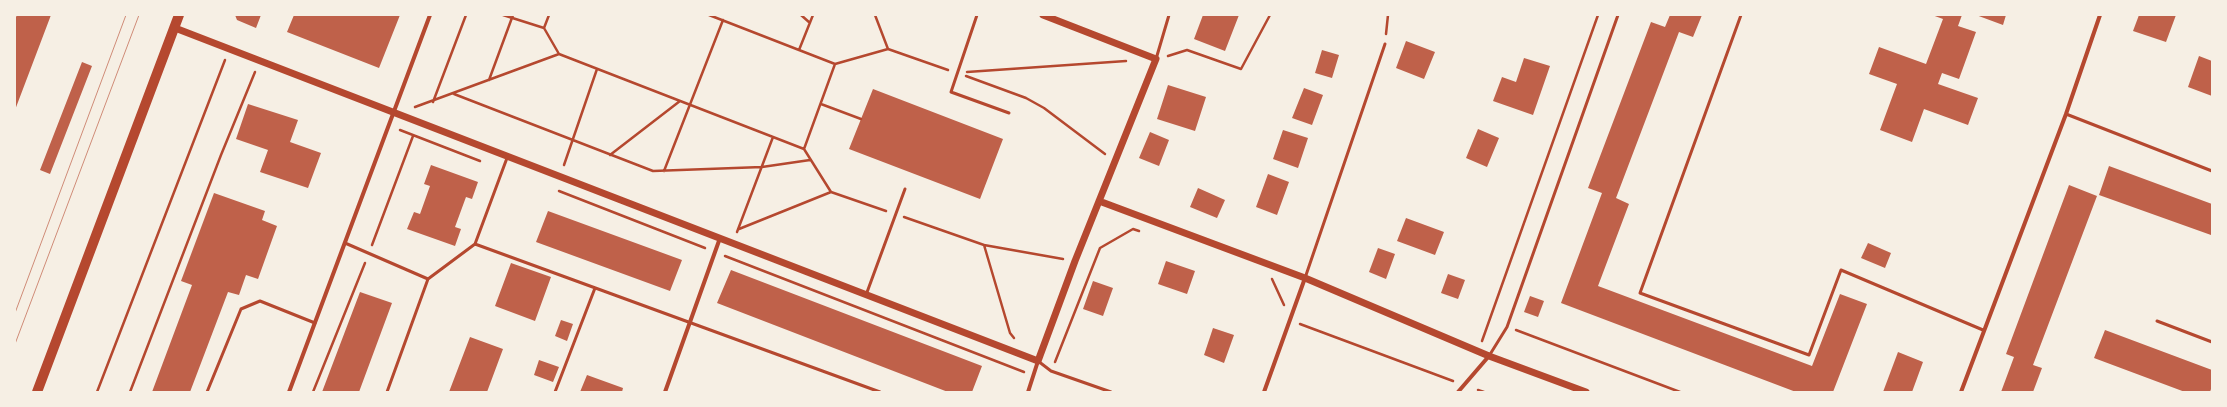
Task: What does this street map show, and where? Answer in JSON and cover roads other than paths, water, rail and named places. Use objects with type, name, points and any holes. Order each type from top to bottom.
[{"type":"main road","points":[[37,392],[179,15]]},
{"type":"street","points":[[289,392],[430,15]]},
{"type":"street","points":[[1028,392],[1075,261],[1156,59],[1044,15]]},
{"type":"street","points":[[1961,392],[1983,330],[2066,114],[2100,15]]},
{"type":"street","points":[[174,28],[507,158],[733,243],[865,296],[1038,361]]},
{"type":"street","points":[[1099,201],[1305,278],[1489,356],[1586,392]]},
{"type":"street","points":[[665,392],[720,238]]},
{"type":"street","points":[[1264,392],[1305,278]]},
{"type":"street","points":[[1458,392],[1489,356]]},
{"type":"lane","points":[[977,15],[951,92],[1009,113]]},
{"type":"lane","points":[[1156,59],[1169,15]]},
{"type":"lane","points":[[1489,356],[1507,327],[1618,15]]},
{"type":"lane","points":[[1741,15],[1640,293],[1809,354],[1841,270],[1983,330]]},
{"type":"lane","points":[[1305,278],[1385,44]]},
{"type":"lane","points":[[2066,114],[2212,171]]},
{"type":"lane","points":[[387,392],[428,279],[475,244],[507,158]]},
{"type":"lane","points":[[865,296],[905,189]]},
{"type":"lane","points":[[345,243],[428,279]]},
{"type":"lane","points":[[475,244],[880,392]]},
{"type":"lane","points":[[555,392],[595,288]]},
{"type":"lane","points":[[208,392],[241,309],[260,301],[315,323]]},
{"type":"lane","points":[[2158,321],[2212,342]]},
{"type":"lane","points":[[1038,361],[1051,371],[1111,392]]},
{"type":"tram line","points":[[15,313],[126,15]]},
{"type":"tram line","points":[[15,344],[139,15]]}]
